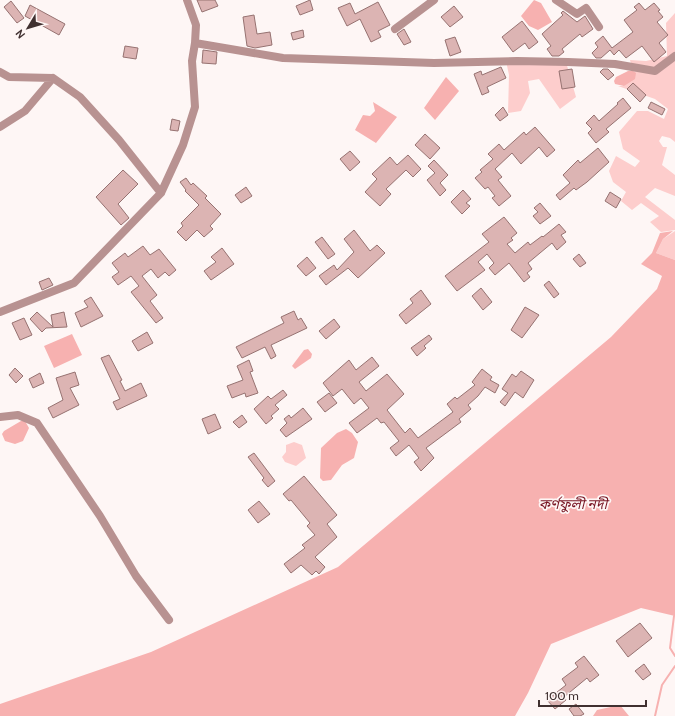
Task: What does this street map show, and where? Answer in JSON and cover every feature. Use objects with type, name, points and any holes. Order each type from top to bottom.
[{"type":"street","points":[[0,312],[74,283],[161,193],[183,145],[195,107],[192,61],[196,25],[187,0]]},
{"type":"street","points":[[395,29],[434,0]]},
{"type":"street","points":[[556,0],[577,14],[586,8],[599,27]]},
{"type":"street","points":[[195,43],[283,58],[434,63],[518,61],[566,62],[615,64],[655,71],[675,56]]},
{"type":"street","points":[[0,72],[9,77],[53,78],[80,97],[97,114],[161,193]]},
{"type":"street","points":[[0,126],[25,111],[53,78]]},
{"type":"street","points":[[0,417],[18,415],[38,423],[100,516],[136,576],[169,620]]},
{"type":"shaded area","points":[[675,13],[675,142],[670,138],[662,136],[659,141],[663,147],[667,147],[662,165],[675,175],[675,196],[655,188],[645,197],[675,220],[675,230],[661,232],[650,222],[659,216],[641,203],[632,210],[621,201],[626,192],[613,182],[609,171],[616,156],[635,167],[640,161],[623,149],[619,132],[637,111],[648,111],[664,119],[668,109],[655,99],[618,86],[624,86],[633,71],[630,60],[646,61],[667,56],[666,23]]},
{"type":"shaded area","points":[[506,61],[566,62],[576,97],[560,109],[539,79],[528,81],[530,93],[521,111],[508,113],[509,75]]},
{"type":"shaded area","points":[[675,231],[675,260],[656,253],[663,239]]},
{"type":"shaded area","points":[[294,442],[302,445],[306,458],[296,466],[285,462],[282,457],[286,452],[286,445]]},
{"type":"water","points":[[534,0],[541,3],[552,22],[538,30],[529,26],[521,16]]},
{"type":"water","points":[[628,71],[633,71],[636,73],[635,79],[624,86],[615,84],[614,81],[616,77]]},
{"type":"water","points":[[446,77],[459,91],[435,120],[424,108]]},
{"type":"water","points":[[373,102],[397,117],[376,143],[355,130],[363,115],[370,116],[375,111]]},
{"type":"water","name":"কর্ণফুলী নদী","points":[[673,231],[663,239],[656,253],[675,260],[675,616],[641,608],[551,644],[528,693],[515,716],[0,716],[0,704],[151,652],[338,567],[611,337],[657,289],[662,276],[641,264],[652,253],[660,233]]},
{"type":"water","points":[[72,334],[82,355],[54,368],[44,346]]},
{"type":"water","points":[[308,349],[312,354],[311,358],[295,369],[292,366],[304,350]]},
{"type":"water","points":[[21,421],[25,421],[29,428],[23,441],[15,444],[5,441],[2,434],[4,431]]},
{"type":"water","points":[[346,429],[352,433],[358,442],[354,458],[342,465],[331,480],[323,481],[320,478],[321,448],[337,433]]},
{"type":"water","points":[[620,705],[629,716],[593,716],[597,710]]},
{"type":"building","points":[[197,0],[215,0],[218,6],[202,12]]},
{"type":"building","points":[[310,0],[313,10],[300,15],[296,6]]},
{"type":"building","points":[[11,1],[24,18],[17,23],[4,7]]},
{"type":"building","points":[[378,2],[390,25],[378,31],[381,37],[371,42],[360,19],[347,26],[338,8],[350,3],[355,14]]},
{"type":"building","points":[[639,3],[645,10],[654,3],[660,10],[658,11],[663,17],[657,22],[668,35],[659,43],[666,52],[654,62],[642,46],[626,58],[619,50],[614,55],[610,50],[601,58],[596,58],[592,53],[598,47],[595,43],[603,36],[612,48],[633,32],[624,20],[637,10],[634,7]]},
{"type":"building","points":[[30,5],[65,24],[59,35],[25,16]]},
{"type":"building","points":[[454,6],[463,17],[450,27],[441,17]]},
{"type":"building","points":[[563,11],[577,22],[585,16],[593,29],[582,37],[580,34],[562,49],[564,52],[559,56],[552,56],[547,49],[551,46],[542,34],[563,15],[561,13]]},
{"type":"building","points":[[254,15],[257,34],[270,32],[272,45],[255,48],[247,46],[243,17]]},
{"type":"building","points":[[522,21],[538,42],[529,49],[525,43],[513,52],[502,37]]},
{"type":"building","points":[[404,29],[411,42],[404,45],[397,34]]},
{"type":"building","points":[[303,30],[304,37],[293,40],[291,33]]},
{"type":"building","points":[[455,37],[461,52],[450,56],[445,40]]},
{"type":"building","points":[[125,46],[138,48],[136,59],[123,57]]},
{"type":"building","points":[[203,50],[217,52],[216,64],[202,63]]},
{"type":"building","points":[[501,67],[506,78],[487,87],[489,92],[482,95],[474,74],[481,71],[482,75]]},
{"type":"building","points":[[572,69],[575,87],[562,89],[559,71]]},
{"type":"building","points":[[603,69],[608,69],[614,75],[608,80],[600,72]]},
{"type":"building","points":[[633,83],[646,95],[640,102],[627,89]]},
{"type":"building","points":[[623,98],[631,108],[606,129],[609,132],[596,143],[588,133],[592,129],[586,123],[594,115],[599,121]]},
{"type":"building","points":[[651,102],[665,109],[662,115],[648,108]]},
{"type":"building","points":[[503,107],[508,115],[500,121],[495,115]]},
{"type":"building","points":[[172,119],[180,121],[178,131],[170,130]]},
{"type":"building","points":[[535,127],[555,150],[547,157],[539,147],[521,164],[512,153],[495,169],[502,177],[498,180],[511,196],[499,206],[492,198],[495,196],[488,187],[485,189],[475,178],[482,172],[480,170],[493,159],[488,154],[499,144],[504,150],[524,132],[526,135]]},
{"type":"building","points":[[425,134],[440,148],[430,159],[415,145]]},
{"type":"building","points":[[598,148],[609,162],[587,182],[576,190],[574,188],[560,200],[556,195],[570,183],[563,175],[578,160],[580,163]]},
{"type":"building","points":[[350,151],[360,162],[350,171],[340,159]]},
{"type":"building","points":[[408,155],[421,169],[413,177],[406,170],[386,189],[391,194],[380,206],[365,192],[377,179],[372,174],[390,157],[397,165]]},
{"type":"building","points":[[434,160],[448,175],[440,183],[446,190],[440,196],[427,180],[435,173],[428,166]]},
{"type":"building","points":[[123,170],[138,184],[118,204],[129,218],[121,225],[96,197]]},
{"type":"building","points":[[186,178],[191,185],[193,183],[207,196],[205,198],[221,214],[210,226],[213,229],[204,237],[197,230],[186,241],[177,232],[183,226],[181,223],[199,205],[185,191],[186,190],[180,182]]},
{"type":"building","points":[[246,187],[252,196],[241,203],[235,195]]},
{"type":"building","points":[[463,190],[471,199],[466,203],[470,206],[462,214],[451,202]]},
{"type":"building","points":[[610,192],[621,199],[616,208],[605,201]]},
{"type":"building","points":[[540,203],[551,216],[540,224],[533,216],[538,212],[534,208]]},
{"type":"building","points":[[504,217],[517,233],[511,238],[513,240],[507,244],[515,253],[528,242],[530,245],[542,236],[543,237],[559,224],[566,232],[561,235],[566,242],[557,250],[552,243],[528,263],[532,269],[527,273],[530,277],[524,282],[509,263],[495,275],[489,268],[494,263],[487,254],[478,262],[485,270],[457,291],[445,276],[489,242],[482,234]]},
{"type":"building","points":[[354,230],[370,251],[377,245],[385,253],[358,278],[348,268],[326,285],[319,276],[334,265],[337,270],[354,252],[344,239]]},
{"type":"building","points":[[322,237],[335,254],[328,259],[315,242]]},
{"type":"building","points":[[143,246],[150,255],[159,249],[176,270],[169,276],[165,272],[158,278],[151,269],[142,276],[157,295],[150,301],[163,318],[156,323],[131,292],[139,286],[131,276],[118,285],[112,277],[119,272],[112,263],[125,253],[128,257]]},
{"type":"building","points":[[222,248],[234,264],[211,280],[204,271],[216,262],[211,257]]},
{"type":"building","points":[[579,254],[586,263],[580,267],[573,259]]},
{"type":"building","points":[[307,257],[316,268],[306,276],[297,266]]},
{"type":"building","points":[[49,278],[53,285],[42,290],[39,282]]},
{"type":"building","points":[[549,281],[559,294],[554,298],[544,285]]},
{"type":"building","points":[[481,288],[492,302],[483,310],[472,296]]},
{"type":"building","points":[[421,290],[431,304],[406,324],[399,315],[413,303],[410,299]]},
{"type":"building","points":[[91,297],[103,316],[81,327],[75,313],[88,307],[84,301]]},
{"type":"building","points":[[525,307],[539,315],[522,338],[511,330]]},
{"type":"building","points":[[294,311],[298,320],[301,318],[307,328],[271,345],[276,356],[271,359],[265,347],[242,358],[236,347],[284,323],[281,317]]},
{"type":"building","points":[[37,312],[53,327],[51,315],[64,312],[67,327],[46,328],[42,332],[30,319]]},
{"type":"building","points":[[24,318],[32,335],[20,340],[12,323]]},
{"type":"building","points":[[334,319],[340,327],[326,339],[319,331]]},
{"type":"building","points":[[147,332],[153,343],[138,351],[132,341]]},
{"type":"building","points":[[429,335],[432,339],[424,346],[426,348],[417,356],[411,348]]},
{"type":"building","points":[[109,355],[122,380],[120,381],[125,391],[141,383],[147,396],[117,410],[113,402],[120,399],[101,358]]},
{"type":"building","points":[[372,357],[379,366],[359,382],[366,391],[387,374],[404,394],[387,410],[405,433],[410,428],[418,438],[453,412],[447,404],[455,397],[457,399],[475,385],[472,382],[482,369],[492,377],[490,380],[499,385],[495,393],[485,387],[468,405],[471,409],[459,419],[461,422],[426,448],[434,458],[421,471],[414,462],[419,458],[409,445],[396,456],[390,448],[399,441],[384,422],[381,423],[377,418],[357,433],[349,423],[369,408],[361,398],[354,404],[342,389],[333,396],[323,383],[349,360],[356,370]]},
{"type":"building","points":[[249,360],[253,371],[250,372],[258,393],[246,397],[245,393],[232,398],[227,386],[243,380],[237,366]]},
{"type":"building","points":[[15,368],[23,376],[16,383],[9,375]]},
{"type":"building","points":[[521,371],[534,380],[523,398],[515,392],[505,406],[500,402],[508,393],[502,389],[512,374],[516,377]]},
{"type":"building","points":[[75,372],[79,385],[70,388],[79,405],[53,418],[48,408],[63,400],[56,378]]},
{"type":"building","points":[[40,373],[44,383],[33,388],[29,379]]},
{"type":"building","points":[[283,390],[287,395],[275,405],[279,409],[271,416],[273,418],[266,424],[254,409],[268,396],[271,399]]},
{"type":"building","points":[[329,393],[337,403],[325,412],[317,402]]},
{"type":"building","points":[[303,408],[312,419],[286,437],[280,430],[287,423],[284,419],[289,415],[291,418]]},
{"type":"building","points":[[215,414],[221,428],[208,434],[202,419]]},
{"type":"building","points":[[242,415],[247,422],[239,428],[233,422]]},
{"type":"building","points":[[254,453],[275,481],[268,487],[262,480],[264,478],[248,457]]},
{"type":"building","points":[[304,476],[337,515],[327,524],[337,537],[315,557],[325,567],[319,574],[316,571],[312,575],[301,565],[291,573],[284,564],[305,548],[302,545],[315,535],[307,526],[310,523],[291,500],[289,501],[283,494]]},
{"type":"building","points":[[259,501],[270,514],[258,523],[248,510]]},
{"type":"building","points":[[640,623],[652,638],[628,657],[616,641]]},
{"type":"building","points":[[584,656],[599,675],[590,682],[587,678],[564,697],[566,700],[555,709],[547,700],[566,685],[562,679],[578,667],[575,663]]},
{"type":"building","points":[[644,664],[651,674],[643,680],[635,671]]},
{"type":"building","points":[[576,704],[584,714],[574,716],[569,709]]},
{"type":"waterway","points":[[674,616],[670,648],[675,656]]},
{"type":"waterway","points":[[655,716],[662,685],[675,666]]}]
